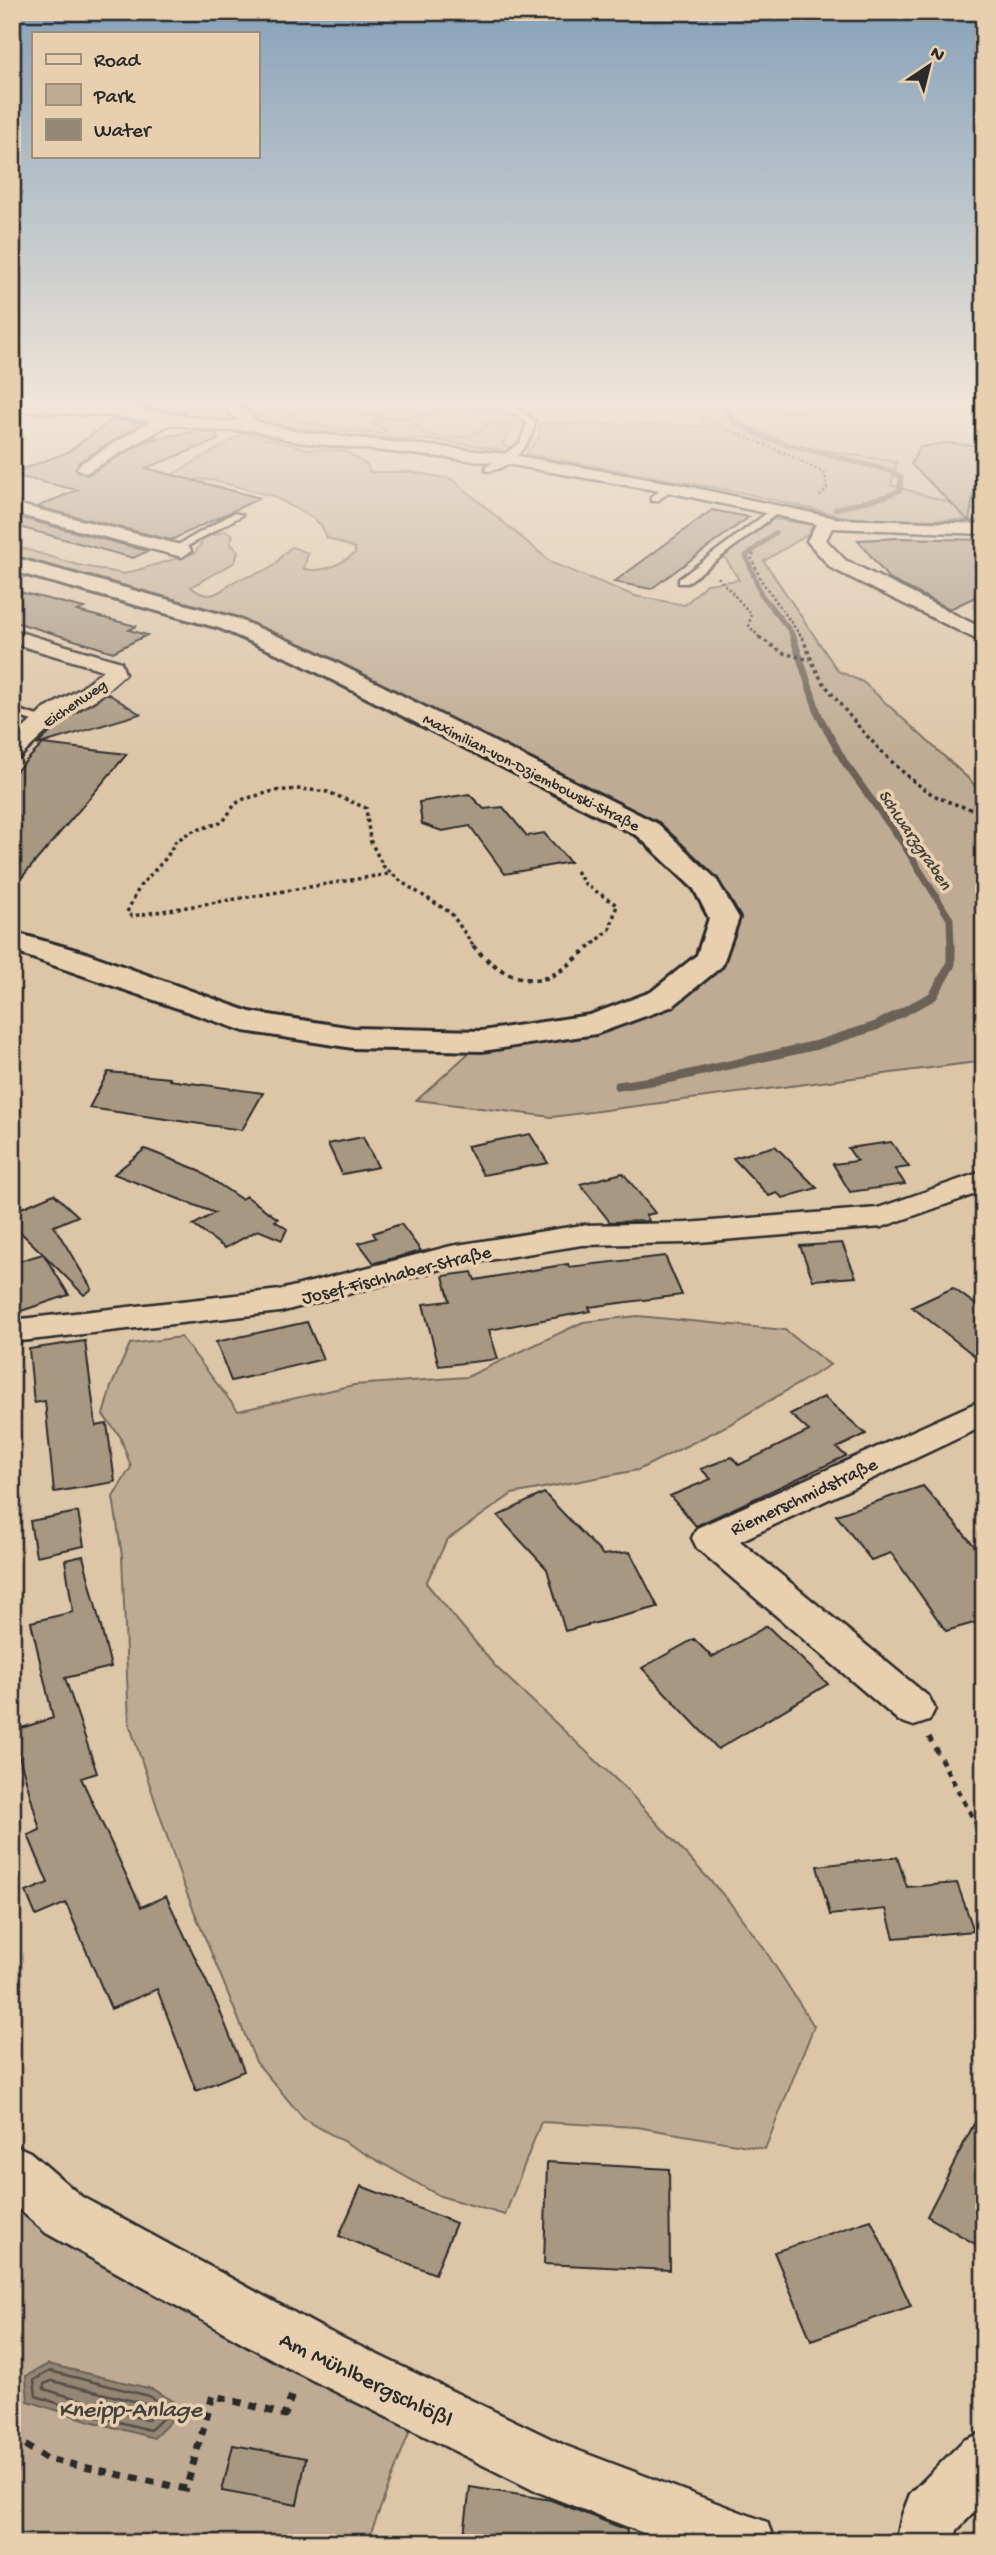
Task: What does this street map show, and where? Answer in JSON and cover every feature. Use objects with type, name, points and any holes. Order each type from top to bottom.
[{"type":"street","points":[[61,520],[179,550]]},
{"type":"street","points":[[817,520],[984,529]]},
{"type":"street","points":[[826,522],[816,541],[838,564],[984,637]]},
{"type":"street","name":"Maximilian-von-Dziembowski-Straße","points":[[12,564],[227,623],[304,656],[648,830],[706,885],[724,918],[711,959],[662,999],[596,1024],[482,1041],[353,1038],[244,1021],[75,960],[12,942]]},
{"type":"street","name":"Eichenweg","points":[[12,636],[114,666],[114,674],[43,721],[12,752]]},
{"type":"street","name":"Josef-Fischhaber-Straße","points":[[12,1331],[280,1301],[451,1256],[582,1235],[686,1233],[882,1217],[984,1180]]},
{"type":"street","name":"Riemerschmidstraße","points":[[914,1709],[711,1538],[984,1411]]},
{"type":"street","name":"Am Mühlbergschlößl","points":[[12,2169],[64,2215],[307,2349],[553,2470],[746,2543]]},
{"type":"street","points":[[925,2543],[931,2515],[984,2460]]},
{"type":"lane","points":[[179,550],[228,520]]},
{"type":"lane","points":[[683,581],[769,520]]},
{"type":"lane","points":[[12,711],[43,721]]},
{"type":"path","points":[[758,551],[751,557],[761,580],[799,631],[822,680],[860,725],[868,739],[924,789],[950,802],[984,813]]},
{"type":"path","points":[[705,564],[745,604],[751,614],[749,626],[760,640],[781,655],[811,660]]},
{"type":"path","points":[[388,874],[132,916],[127,912],[140,886],[167,857],[175,842],[190,832],[223,822],[234,804],[278,788],[306,788],[330,792],[366,808],[371,844],[388,874],[449,912],[460,921],[463,933],[471,944],[493,963],[516,976],[531,980],[562,970],[608,934],[616,920],[617,905],[585,884],[576,871]]},
{"type":"path","points":[[914,1709],[984,1838]]},
{"type":"path","points":[[12,2437],[47,2459],[186,2489],[213,2395],[285,2415]]},
{"type":"green space","points":[[315,520],[501,520],[552,563],[635,596],[685,605],[706,584],[739,580],[724,556],[772,520],[813,525],[814,531],[764,561],[838,671],[863,682],[971,781],[984,798],[984,1061],[552,1117],[417,1100],[482,1041],[596,1024],[711,959],[724,918],[654,835],[227,623],[12,561],[12,545],[78,565],[124,574],[195,553],[205,537],[225,531],[233,535],[230,543],[238,551],[235,562],[191,587],[206,595],[212,595],[240,579],[272,567],[292,547],[308,553],[304,569],[311,570],[331,567],[355,553],[355,548],[327,538],[321,525]]},
{"type":"green space","points":[[638,1316],[785,1330],[830,1365],[730,1424],[638,1470],[512,1494],[447,1540],[426,1583],[495,1666],[625,1788],[727,1899],[761,1944],[814,2026],[765,2149],[637,2127],[541,2122],[505,2215],[440,2196],[304,2119],[256,2062],[183,1884],[129,1723],[122,1556],[113,1497],[131,1467],[120,1436],[103,1415],[111,1387],[130,1344],[181,1337],[238,1411],[354,1385],[467,1377],[583,1322]]},
{"type":"green space","points":[[12,2169],[420,2404],[367,2543],[12,2543]]},
{"type":"water","name":"Kneipp-Anlage","points":[[48,2364],[152,2389],[173,2401],[170,2422],[154,2438],[28,2401],[26,2376]]},
{"type":"building","points":[[13,520],[30,520],[148,551],[133,558],[12,525]]},
{"type":"building","points":[[91,520],[213,520],[171,540]]},
{"type":"building","points":[[698,520],[745,520],[651,589],[614,582]]},
{"type":"building","points":[[858,540],[984,540],[984,593],[950,609],[889,579]]},
{"type":"building","points":[[12,590],[84,608],[77,611],[136,626],[129,630],[147,635],[113,652],[12,621]]},
{"type":"building","points":[[107,693],[140,714],[37,745],[61,722]]},
{"type":"building","points":[[43,744],[127,754],[12,889],[12,775]]},
{"type":"building","points":[[469,794],[484,809],[503,807],[527,836],[544,833],[570,862],[505,874],[470,826],[442,831],[422,824],[419,802]]},
{"type":"building","points":[[108,1072],[170,1078],[169,1080],[263,1093],[242,1130],[89,1108]]},
{"type":"building","points":[[530,1134],[548,1163],[483,1175],[467,1146]]},
{"type":"building","points":[[363,1137],[378,1167],[342,1174],[328,1144]]},
{"type":"building","points":[[891,1142],[909,1167],[895,1169],[905,1184],[850,1192],[833,1164],[857,1161],[848,1148]]},
{"type":"building","points":[[775,1146],[817,1188],[783,1198],[777,1193],[769,1196],[733,1158]]},
{"type":"building","points":[[145,1149],[196,1169],[241,1199],[246,1196],[278,1219],[275,1221],[287,1229],[282,1240],[258,1230],[225,1248],[193,1225],[215,1213],[114,1174]]},
{"type":"building","points":[[623,1173],[655,1213],[646,1215],[649,1221],[610,1222],[580,1184]]},
{"type":"building","points":[[54,1194],[78,1216],[54,1226],[92,1289],[84,1295],[44,1255],[69,1295],[21,1311],[12,1296],[12,1263],[43,1254],[12,1224],[12,1212]]},
{"type":"building","points":[[401,1224],[421,1251],[374,1263],[359,1243],[376,1238],[373,1233]]},
{"type":"building","points":[[842,1243],[856,1277],[813,1280],[800,1246]]},
{"type":"building","points":[[665,1256],[682,1295],[589,1307],[591,1311],[489,1330],[498,1359],[439,1366],[423,1304],[450,1301],[443,1276],[472,1272],[475,1280],[568,1264],[569,1267]]},
{"type":"building","points":[[953,1288],[984,1311],[984,1363],[912,1307]]},
{"type":"building","points":[[307,1322],[323,1359],[231,1381],[216,1342]]},
{"type":"building","points":[[85,1341],[96,1426],[107,1424],[115,1482],[54,1492],[45,1401],[34,1403],[29,1349]]},
{"type":"building","points":[[824,1397],[866,1434],[837,1448],[846,1456],[696,1526],[670,1496],[711,1479],[701,1469],[732,1457],[739,1465],[809,1431],[790,1414]]},
{"type":"building","points":[[923,1486],[984,1557],[984,1620],[946,1631],[891,1553],[871,1560],[836,1515]]},
{"type":"building","points":[[544,1493],[603,1555],[630,1552],[658,1607],[565,1631],[547,1569],[498,1516]]},
{"type":"building","points":[[78,1512],[84,1546],[36,1556],[30,1521]]},
{"type":"building","points":[[83,1556],[111,1667],[65,1678],[97,1773],[81,1778],[141,1907],[166,1896],[217,2004],[244,2071],[196,2091],[157,1989],[111,2009],[66,1903],[36,1916],[26,1892],[48,1883],[28,1835],[40,1830],[12,1731],[53,1718],[31,1622],[73,1612],[65,1560]]},
{"type":"building","points":[[767,1626],[828,1684],[718,1749],[642,1668],[694,1639],[712,1657]]},
{"type":"building","points":[[897,1857],[907,1887],[957,1883],[974,1931],[894,1938],[886,1909],[830,1915],[817,1866]]},
{"type":"building","points":[[984,2104],[984,2249],[927,2216]]},
{"type":"building","points":[[547,2162],[669,2169],[670,2270],[544,2264]]},
{"type":"building","points":[[361,2186],[456,2223],[435,2274],[339,2236]]},
{"type":"building","points":[[871,2220],[911,2306],[811,2340],[774,2252]]},
{"type":"building","points":[[233,2445],[306,2458],[297,2505],[222,2491]]},
{"type":"building","points":[[470,2487],[551,2500],[627,2530],[626,2543],[463,2543]]},
{"type":"waterway","name":"Schwarzgraben","points":[[775,533],[746,556],[761,594],[791,632],[793,639]]},
{"type":"waterway","name":"Schwarzgraben","points":[[793,637],[819,716],[845,763],[902,842],[950,919],[951,948]]},
{"type":"waterway","name":"Schwarzgraben","points":[[618,1086],[672,1078],[817,1045],[876,1026],[933,996],[951,964],[951,948]]}]
